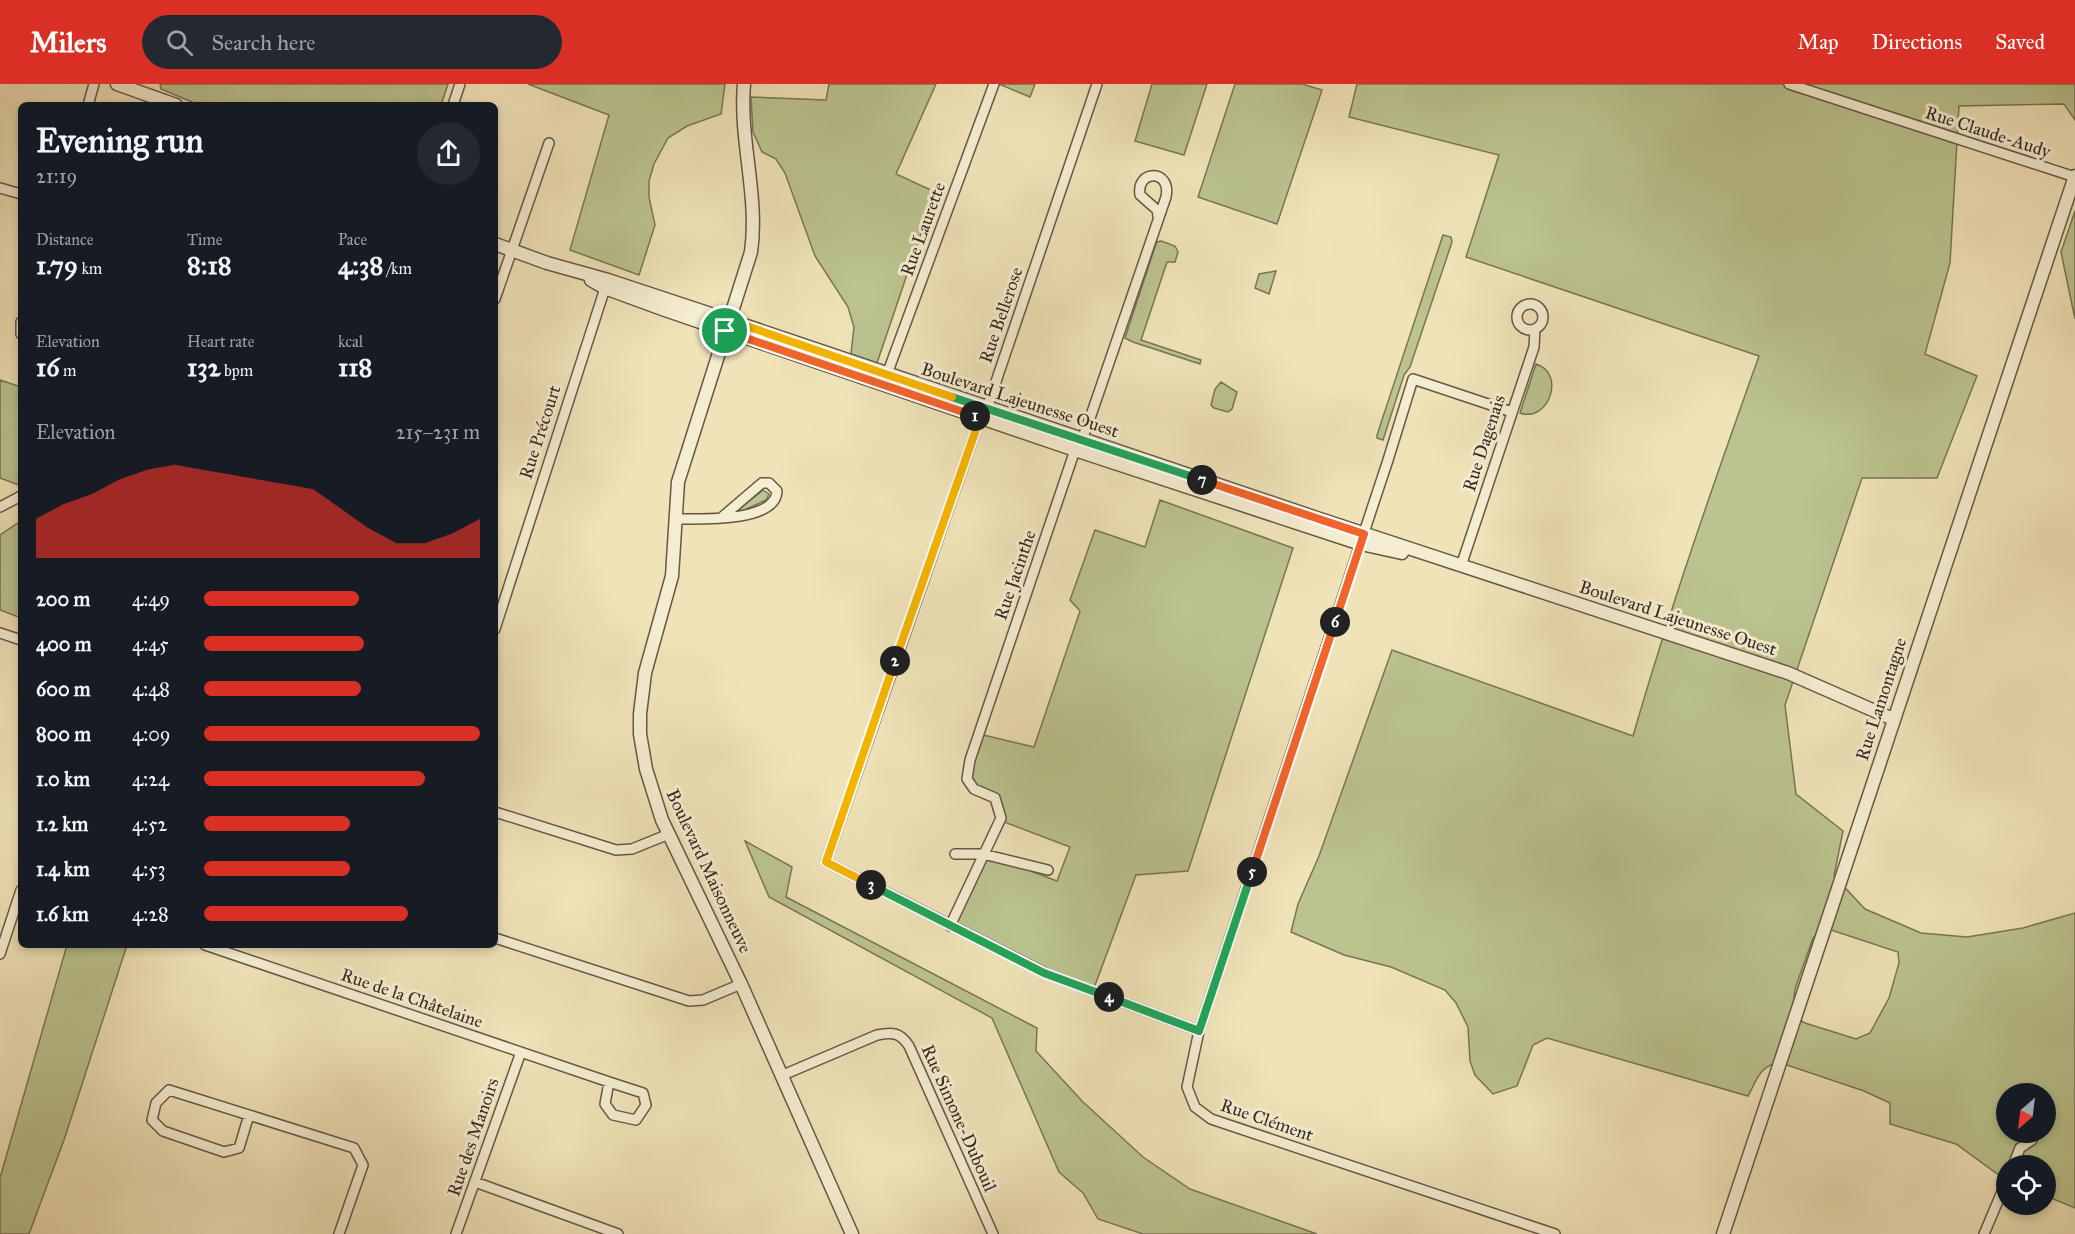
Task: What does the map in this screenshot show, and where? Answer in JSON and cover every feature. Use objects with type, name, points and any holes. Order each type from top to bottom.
[{"type":"street","points":[[89,102],[94,84]]},
{"type":"street","points":[[117,84],[168,102]]},
{"type":"street","points":[[454,102],[460,84]]},
{"type":"street","name":"Boulevard Maisonneuve","points":[[744,84],[743,118],[754,231],[748,266],[680,474],[672,576],[645,673],[640,714],[641,744],[657,807],[741,984],[852,1234]]},
{"type":"street","name":"Rue Laurette","points":[[885,380],[994,84]]},
{"type":"street","name":"Rue Bellerose","points":[[950,926],[826,862],[1097,84]]},
{"type":"street","name":"Rue Claude-Audy","points":[[1788,84],[2075,177]]},
{"type":"street","points":[[498,291],[549,143]]},
{"type":"street","name":"Rue Lamontagne","points":[[1723,1234],[2075,177]]},
{"type":"street","points":[[0,188],[18,193]]},
{"type":"street","name":"Rue Jacinthe","points":[[950,926],[1001,818],[995,798],[974,789],[967,779],[970,760],[1158,216]]},
{"type":"street","name":"Boulevard Lajeunesse Ouest","points":[[498,245],[1078,445],[1363,539],[1447,561],[1788,673],[1893,719]]},
{"type":"street","name":"Rue Précourt","points":[[498,620],[606,284]]},
{"type":"street","name":"Rue Dagenais","points":[[1461,566],[1534,347],[1535,329]]},
{"type":"street","name":"Rue Clément","points":[[1512,412],[1413,379],[1363,539],[1199,1031],[1187,1087],[1195,1107],[1211,1119],[1555,1234]]},
{"type":"street","points":[[675,519],[721,518],[745,515],[769,506],[777,496],[776,489],[769,483],[762,483],[721,518]]},
{"type":"street","points":[[0,507],[18,498]]},
{"type":"street","points":[[0,633],[18,639]]},
{"type":"street","points":[[498,813],[616,850],[632,849],[669,834]]},
{"type":"street","points":[[956,854],[984,854],[1048,870]]},
{"type":"street","points":[[0,954],[18,899]]},
{"type":"street","points":[[950,926],[1044,973],[1199,1031]]},
{"type":"street","points":[[498,939],[688,1001],[703,1000],[741,984]]},
{"type":"street","name":"Rue de la Châtelaine","points":[[214,948],[643,1093],[646,1105],[636,1120],[613,1115],[605,1104],[609,1082]]},
{"type":"street","name":"Rue Simone-Dubouil","points":[[783,1076],[877,1035],[892,1032],[902,1036],[909,1046],[993,1234]]},
{"type":"street","name":"Rue des Manoirs","points":[[456,1234],[520,1052]]},
{"type":"street","points":[[249,1115],[239,1148],[224,1152],[163,1131],[152,1120],[156,1102],[169,1090],[249,1115],[354,1148],[363,1165],[339,1234]]},
{"type":"street","points":[[2017,1155],[2020,1148],[2028,1143]]},
{"type":"street","points":[[475,1182],[618,1234]]},
{"type":"street","points":[[1984,1234],[1996,1206]]},
{"type":"green space","points":[[160,84],[448,84],[442,102],[192,102],[161,89]]},
{"type":"green space","points":[[528,84],[725,84],[721,114],[687,126],[668,138],[654,164],[649,181],[649,197],[655,225],[639,275],[570,250],[609,115]]},
{"type":"green space","points":[[829,84],[936,84],[896,174],[935,192],[877,363],[851,354],[854,327],[848,307],[815,256],[785,173],[776,159],[762,152],[753,132],[751,97],[826,100]]},
{"type":"green space","points":[[999,84],[1035,84],[1030,97]]},
{"type":"green space","points":[[1152,84],[1207,84],[1184,155],[1135,141]]},
{"type":"green space","points":[[1235,84],[1302,84],[1322,90],[1277,224],[1198,197]]},
{"type":"green space","points":[[1357,84],[2075,84],[2075,120],[2064,104],[1959,106],[1950,263],[1925,354],[1977,376],[1937,478],[1862,478],[1785,705],[1796,794],[1843,831],[1834,876],[1865,909],[1921,933],[1967,937],[2023,928],[2075,913],[2075,1208],[2056,1200],[2056,1155],[1996,1155],[1996,1173],[1956,1144],[1890,1124],[1890,1103],[1864,1091],[1781,1063],[1768,1066],[1764,1070],[1748,1096],[1547,1038],[1533,1045],[1517,1086],[1493,1094],[1475,1075],[1470,1061],[1468,1027],[1456,1003],[1445,990],[1391,967],[1344,955],[1291,932],[1298,904],[1319,856],[1392,650],[1633,736],[1693,545],[1759,356],[1466,257],[1499,155],[1349,117]],"holes":[[[1825,928],[1898,952],[1899,963],[1889,998],[1870,1033],[1856,1039],[1805,1023],[1792,1016],[1795,989],[1813,938]]]},
{"type":"green space","points":[[2075,211],[2075,319],[2061,252]]},
{"type":"green space","points":[[1443,235],[1451,237],[1452,242],[1383,440],[1377,438],[1377,435]]},
{"type":"green space","points":[[1161,241],[1175,246],[1178,252],[1175,262],[1167,262],[1141,340],[1201,360],[1200,364],[1125,338],[1155,247],[1157,242]]},
{"type":"green space","points":[[1276,271],[1269,294],[1255,288],[1259,274]]},
{"type":"green space","points":[[1536,364],[1545,369],[1550,377],[1552,386],[1550,396],[1539,411],[1530,414],[1520,413]]},
{"type":"green space","points":[[0,380],[18,386],[18,485],[0,478]]},
{"type":"green space","points":[[1221,382],[1237,392],[1232,409],[1228,412],[1211,405],[1215,389]]},
{"type":"green space","points":[[763,490],[769,494],[766,500],[740,512],[738,510]]},
{"type":"green space","points":[[1160,500],[1293,548],[1188,871],[1136,875],[1094,988],[1047,975],[950,926],[986,854],[1057,881],[1070,847],[999,820],[994,797],[967,779],[979,734],[1034,747],[1080,611],[1070,600],[1095,530],[1145,547]]},
{"type":"green space","points":[[18,523],[18,617],[0,610],[0,535]]},
{"type":"green space","points":[[745,841],[792,867],[786,897],[1037,1028],[1036,1051],[1082,1101],[1143,1157],[1190,1189],[1317,1234],[1143,1234],[1098,1219],[1083,1193],[1059,1172],[992,1018],[769,897]]},
{"type":"green space","points":[[66,948],[126,948],[64,1140],[29,1234],[0,1234],[0,1178]]},
{"type":"route","points":[[729,320],[1364,534],[1199,1031],[1044,973],[826,862],[980,418],[725,331],[729,320]]}]
